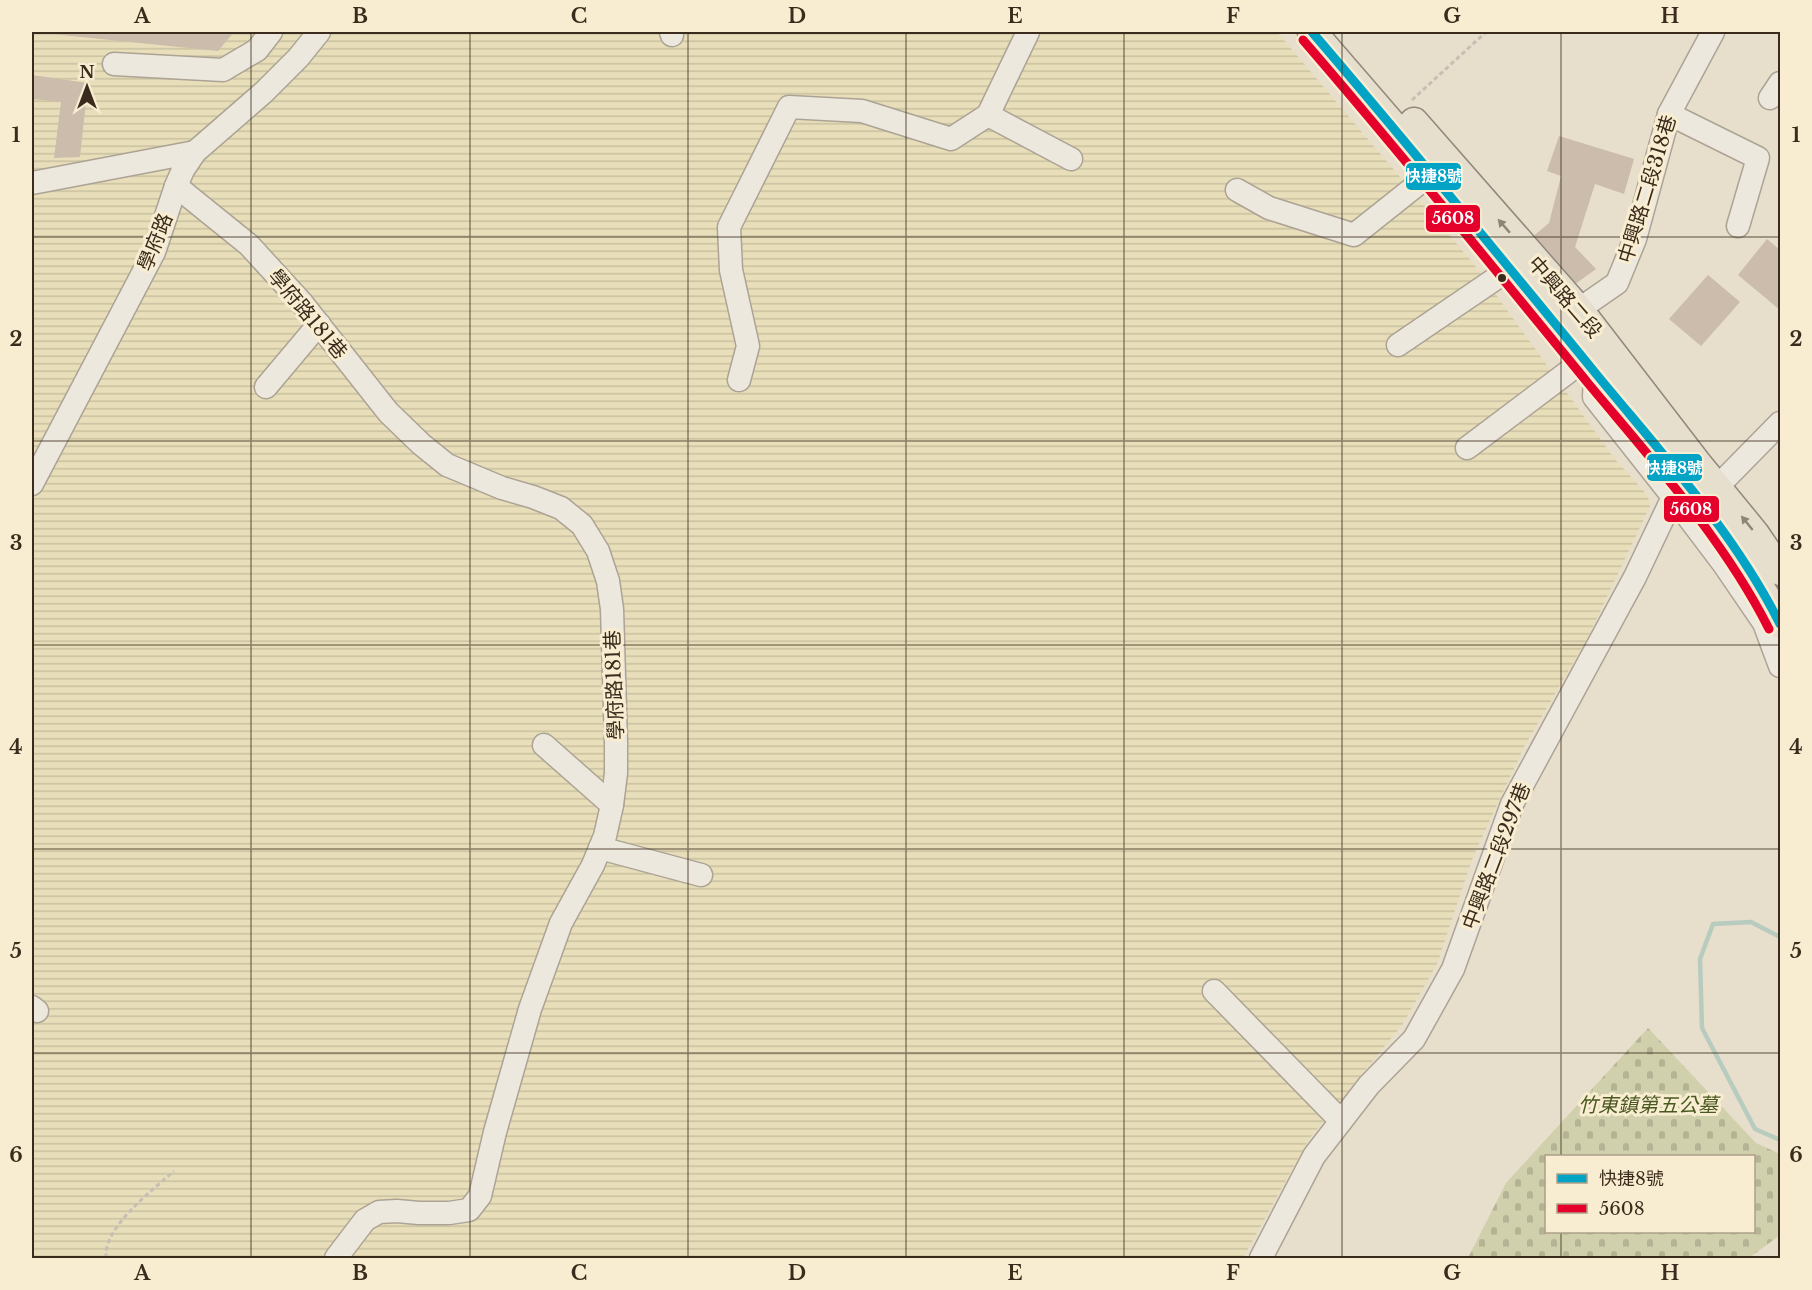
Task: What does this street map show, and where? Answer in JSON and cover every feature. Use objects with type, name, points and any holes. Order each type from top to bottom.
[{"type":"main road","name":"中興路二段","points":[[1312,32],[1395,115],[1568,317],[1599,366],[1732,543],[1780,624]]},
{"type":"main road","name":"中興路二段","points":[[1339,32],[1432,173],[1521,262]]},
{"type":"main road","name":"中興路二段","points":[[1696,495],[1755,534],[1780,570]]},
{"type":"street","points":[[114,64],[223,70],[257,50],[271,32]]},
{"type":"street","name":"學府路","points":[[32,484],[154,252],[176,186],[195,152],[264,92],[298,58],[319,32]]},
{"type":"street","points":[[739,380],[748,346],[731,270],[729,227],[789,107],[862,111],[951,139],[988,115],[1028,32]]},
{"type":"street","name":"中興路二段318巷","points":[[1568,317],[1617,283],[1635,239],[1669,114],[1713,32]]},
{"type":"street","points":[[1669,114],[1758,158],[1738,226]]},
{"type":"street","points":[[988,115],[1071,159]]},
{"type":"street","points":[[32,183],[195,152]]},
{"type":"street","points":[[1237,190],[1269,208],[1354,235],[1432,173]]},
{"type":"street","name":"學府路181巷","points":[[176,186],[249,245],[319,324],[388,412],[421,444],[447,465],[502,488],[561,508],[582,525],[598,551],[608,581],[612,609],[616,743],[616,773],[612,805],[605,836],[561,923],[530,1010],[495,1132],[480,1197],[469,1210],[449,1213],[398,1210],[379,1212],[365,1220],[336,1258]]},
{"type":"street","points":[[1398,345],[1521,262]]},
{"type":"street","points":[[266,387],[319,324]]},
{"type":"street","points":[[1467,448],[1599,366]]},
{"type":"street","points":[[1599,366],[1594,398],[1696,495],[1723,563],[1764,623],[1780,666]]},
{"type":"street","name":"中興路二段297巷","points":[[1261,1258],[1314,1156],[1368,1085],[1414,1039],[1453,969],[1512,804],[1635,577],[1696,495],[1780,423]]},
{"type":"street","points":[[544,746],[612,805]]},
{"type":"street","points":[[600,848],[701,875]]},
{"type":"street","points":[[1214,991],[1341,1121]]},
{"type":"path","points":[[1395,115],[1486,32]]},
{"type":"path","points":[[106,1258],[105,1253],[112,1232],[145,1197],[174,1171]]},
{"type":"shaded area","points":[[32,32],[1277,32],[1473,263],[1614,458],[1648,496],[1650,506],[1587,639],[1524,747],[1473,857],[1437,964],[1402,1025],[1309,1139],[1243,1258],[32,1258]]},
{"type":"green space","name":"竹東鎮第五公墓","points":[[1648,1028],[1756,1143],[1780,1154],[1780,1235],[1749,1258],[1468,1258],[1506,1183]]},
{"type":"building","points":[[52,32],[234,32],[218,51],[52,34]]},
{"type":"building","points":[[32,75],[88,83],[80,157],[54,158],[61,102],[32,99]]},
{"type":"building","points":[[1559,136],[1634,159],[1624,194],[1595,184],[1575,247],[1596,269],[1564,292],[1524,244],[1549,223],[1561,176],[1547,171]]},
{"type":"building","points":[[1767,239],[1780,250],[1780,310],[1738,275]]},
{"type":"building","points":[[1708,275],[1740,302],[1701,346],[1669,319]]},
{"type":"waterway","points":[[1780,937],[1751,922],[1713,924],[1700,959],[1702,1028],[1755,1129],[1780,1140]]},
{"type":"transit line","name":"快捷8號","points":[[1312,32],[1696,495],[1741,557],[1780,624]]},
{"type":"transit line","name":"5608","points":[[1303,40],[1661,470],[1730,563],[1751,595],[1769,629]]}]
